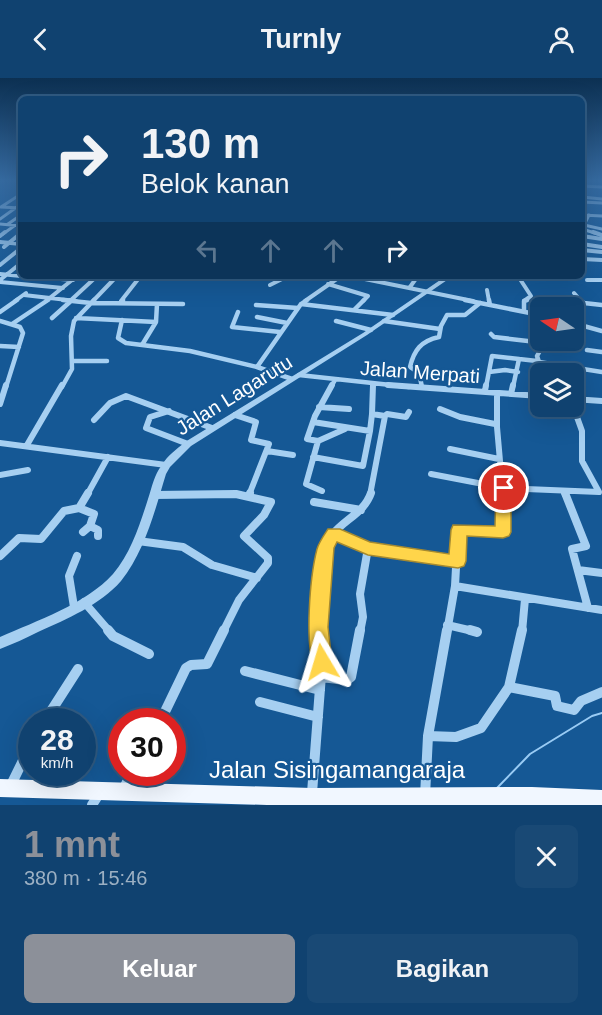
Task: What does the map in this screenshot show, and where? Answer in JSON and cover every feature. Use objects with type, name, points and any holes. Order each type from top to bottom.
[{"type":"main road","name":"Jalan Sisingamangaraja","points":[[5,788],[96,798],[123,790],[208,800],[432,796],[602,799]]},
{"type":"street","points":[[585,214],[600,215],[593,228]]},
{"type":"street","points":[[585,223],[589,215]]},
{"type":"street","points":[[8,225],[18,217]]},
{"type":"street","points":[[0,224],[18,226]]},
{"type":"street","points":[[0,236],[15,225]]},
{"type":"street","points":[[585,225],[602,230]]},
{"type":"street","points":[[585,230],[602,237]]},
{"type":"street","points":[[1,248],[18,236]]},
{"type":"street","points":[[585,236],[602,237]]},
{"type":"street","points":[[0,242],[18,245]]},
{"type":"street","points":[[585,244],[602,247]]},
{"type":"street","points":[[0,265],[18,249]]},
{"type":"street","points":[[585,250],[602,252]]},
{"type":"street","points":[[585,259],[602,260]]},
{"type":"street","points":[[0,265],[18,266]]},
{"type":"street","points":[[0,281],[18,266]]},
{"type":"street","points":[[0,274],[18,275]]},
{"type":"street","points":[[60,279],[73,280]]},
{"type":"street","points":[[52,318],[94,279]]},
{"type":"street","points":[[27,445],[71,372],[73,362],[71,336],[76,318],[114,279]]},
{"type":"street","points":[[120,303],[140,279]]},
{"type":"street","points":[[270,285],[282,279]]},
{"type":"street","points":[[257,366],[299,306],[336,279]]},
{"type":"street","points":[[374,279],[530,313]]},
{"type":"street","points":[[410,287],[415,279]]},
{"type":"street","name":"Jalan Lagarutu","points":[[0,643],[84,602],[116,578],[137,541],[166,465],[188,444],[371,330],[446,279]]},
{"type":"street","points":[[520,279],[532,297],[524,301],[524,312]]},
{"type":"street","points":[[12,324],[73,280]]},
{"type":"street","points":[[587,280],[602,280]]},
{"type":"street","points":[[0,281],[64,288]]},
{"type":"street","points":[[328,284],[367,296],[354,310]]},
{"type":"street","points":[[486,290],[490,304]]},
{"type":"street","points":[[0,312],[25,294],[92,303],[183,304]]},
{"type":"street","points":[[574,294],[584,303],[602,305]]},
{"type":"street","points":[[422,387],[419,373],[410,367],[412,355],[430,338],[439,337],[447,315],[465,315],[480,303]]},
{"type":"street","points":[[142,345],[156,321],[157,304]]},
{"type":"street","points":[[256,305],[354,310],[440,329]]},
{"type":"street","points":[[238,312],[232,327],[280,332]]},
{"type":"street","points":[[257,317],[287,324]]},
{"type":"street","points":[[76,318],[156,321]]},
{"type":"street","name":"Jalan Merpati","points":[[122,320],[119,341],[190,351],[295,377],[530,395]]},
{"type":"street","points":[[0,321],[23,330],[19,347],[2,390],[0,404]]},
{"type":"street","points":[[336,321],[371,330]]},
{"type":"street","points":[[584,326],[602,331]]},
{"type":"street","points":[[491,334],[494,337],[530,340]]},
{"type":"street","points":[[0,346],[19,347]]},
{"type":"street","points":[[588,350],[602,352]]},
{"type":"street","points":[[537,361],[540,351]]},
{"type":"street","points":[[485,392],[492,356],[546,363]]},
{"type":"street","points":[[511,394],[518,372],[519,359]]},
{"type":"street","points":[[73,362],[107,361]]},
{"type":"street","points":[[489,372],[505,370],[518,372]]},
{"type":"street","points":[[584,370],[602,372]]},
{"type":"street","points":[[335,380],[319,407],[307,439],[318,441],[345,429]]},
{"type":"street","points":[[313,457],[362,466],[364,464],[372,414],[373,384]]},
{"type":"street","points":[[432,796],[428,736],[455,585],[459,530],[503,532],[504,488],[495,424],[497,393]]},
{"type":"street","points":[[94,420],[105,407],[122,396],[212,428]]},
{"type":"street","points":[[584,399],[602,401]]},
{"type":"street","points":[[319,407],[349,409]]},
{"type":"street","points":[[440,409],[460,417],[495,424]]},
{"type":"street","points":[[169,411],[150,417],[146,428],[188,444]]},
{"type":"street","points":[[372,414],[406,417],[409,411]]},
{"type":"street","points":[[235,415],[256,422],[251,438],[268,443],[249,496]]},
{"type":"street","points":[[312,797],[322,655],[318,620],[326,547],[334,533],[361,510],[372,491],[385,416]]},
{"type":"street","points":[[577,417],[582,431],[582,461],[600,492]]},
{"type":"street","points":[[313,422],[345,429],[370,431]]},
{"type":"street","points":[[318,441],[306,484],[322,491]]},
{"type":"street","points":[[0,443],[166,465]]},
{"type":"street","points":[[450,449],[499,459]]},
{"type":"street","points":[[267,451],[294,454]]},
{"type":"street","points":[[79,508],[92,488],[97,473],[108,458]]},
{"type":"street","points":[[0,475],[28,470]]},
{"type":"street","points":[[431,474],[504,488],[600,492]]},
{"type":"street","points":[[564,492],[586,548],[572,548],[588,608]]},
{"type":"street","points":[[154,495],[212,496],[226,493],[271,502],[264,515],[244,535],[269,561],[239,600],[207,664],[191,665],[186,668],[167,708]]},
{"type":"street","points":[[314,502],[361,510]]},
{"type":"street","points":[[0,556],[19,538],[40,539],[64,511],[79,508],[94,514],[90,526],[83,532]]},
{"type":"street","points":[[90,526],[98,530],[98,536]]},
{"type":"street","points":[[334,533],[368,548],[458,561]]},
{"type":"street","points":[[137,541],[183,547],[212,565],[257,578]]},
{"type":"street","points":[[321,676],[347,680],[351,677],[363,617],[360,594],[368,548]]},
{"type":"street","points":[[74,607],[69,576],[77,556]]},
{"type":"street","points":[[578,570],[602,573]]},
{"type":"street","points":[[455,585],[525,599],[602,610]]},
{"type":"street","points":[[428,736],[456,737],[478,730],[509,687],[522,632],[525,599]]},
{"type":"street","points":[[84,602],[113,636],[149,654]]},
{"type":"street","points":[[447,625],[477,632]]},
{"type":"street","points":[[53,708],[78,669]]},
{"type":"street","points":[[245,671],[320,690]]},
{"type":"street","points":[[509,687],[555,696],[557,706],[574,710],[581,701],[602,692]]},
{"type":"street","points":[[260,702],[318,717]]},
{"type":"street","points":[[5,788],[18,765]]},
{"type":"street","points":[[123,790],[125,786]]},
{"type":"waterway","points":[[497,788],[530,754],[592,716],[602,713]]},
{"type":"route","points":[[322,662],[318,635],[322,575],[326,547],[334,533],[368,548],[458,561],[459,530],[503,532],[504,488]]}]
